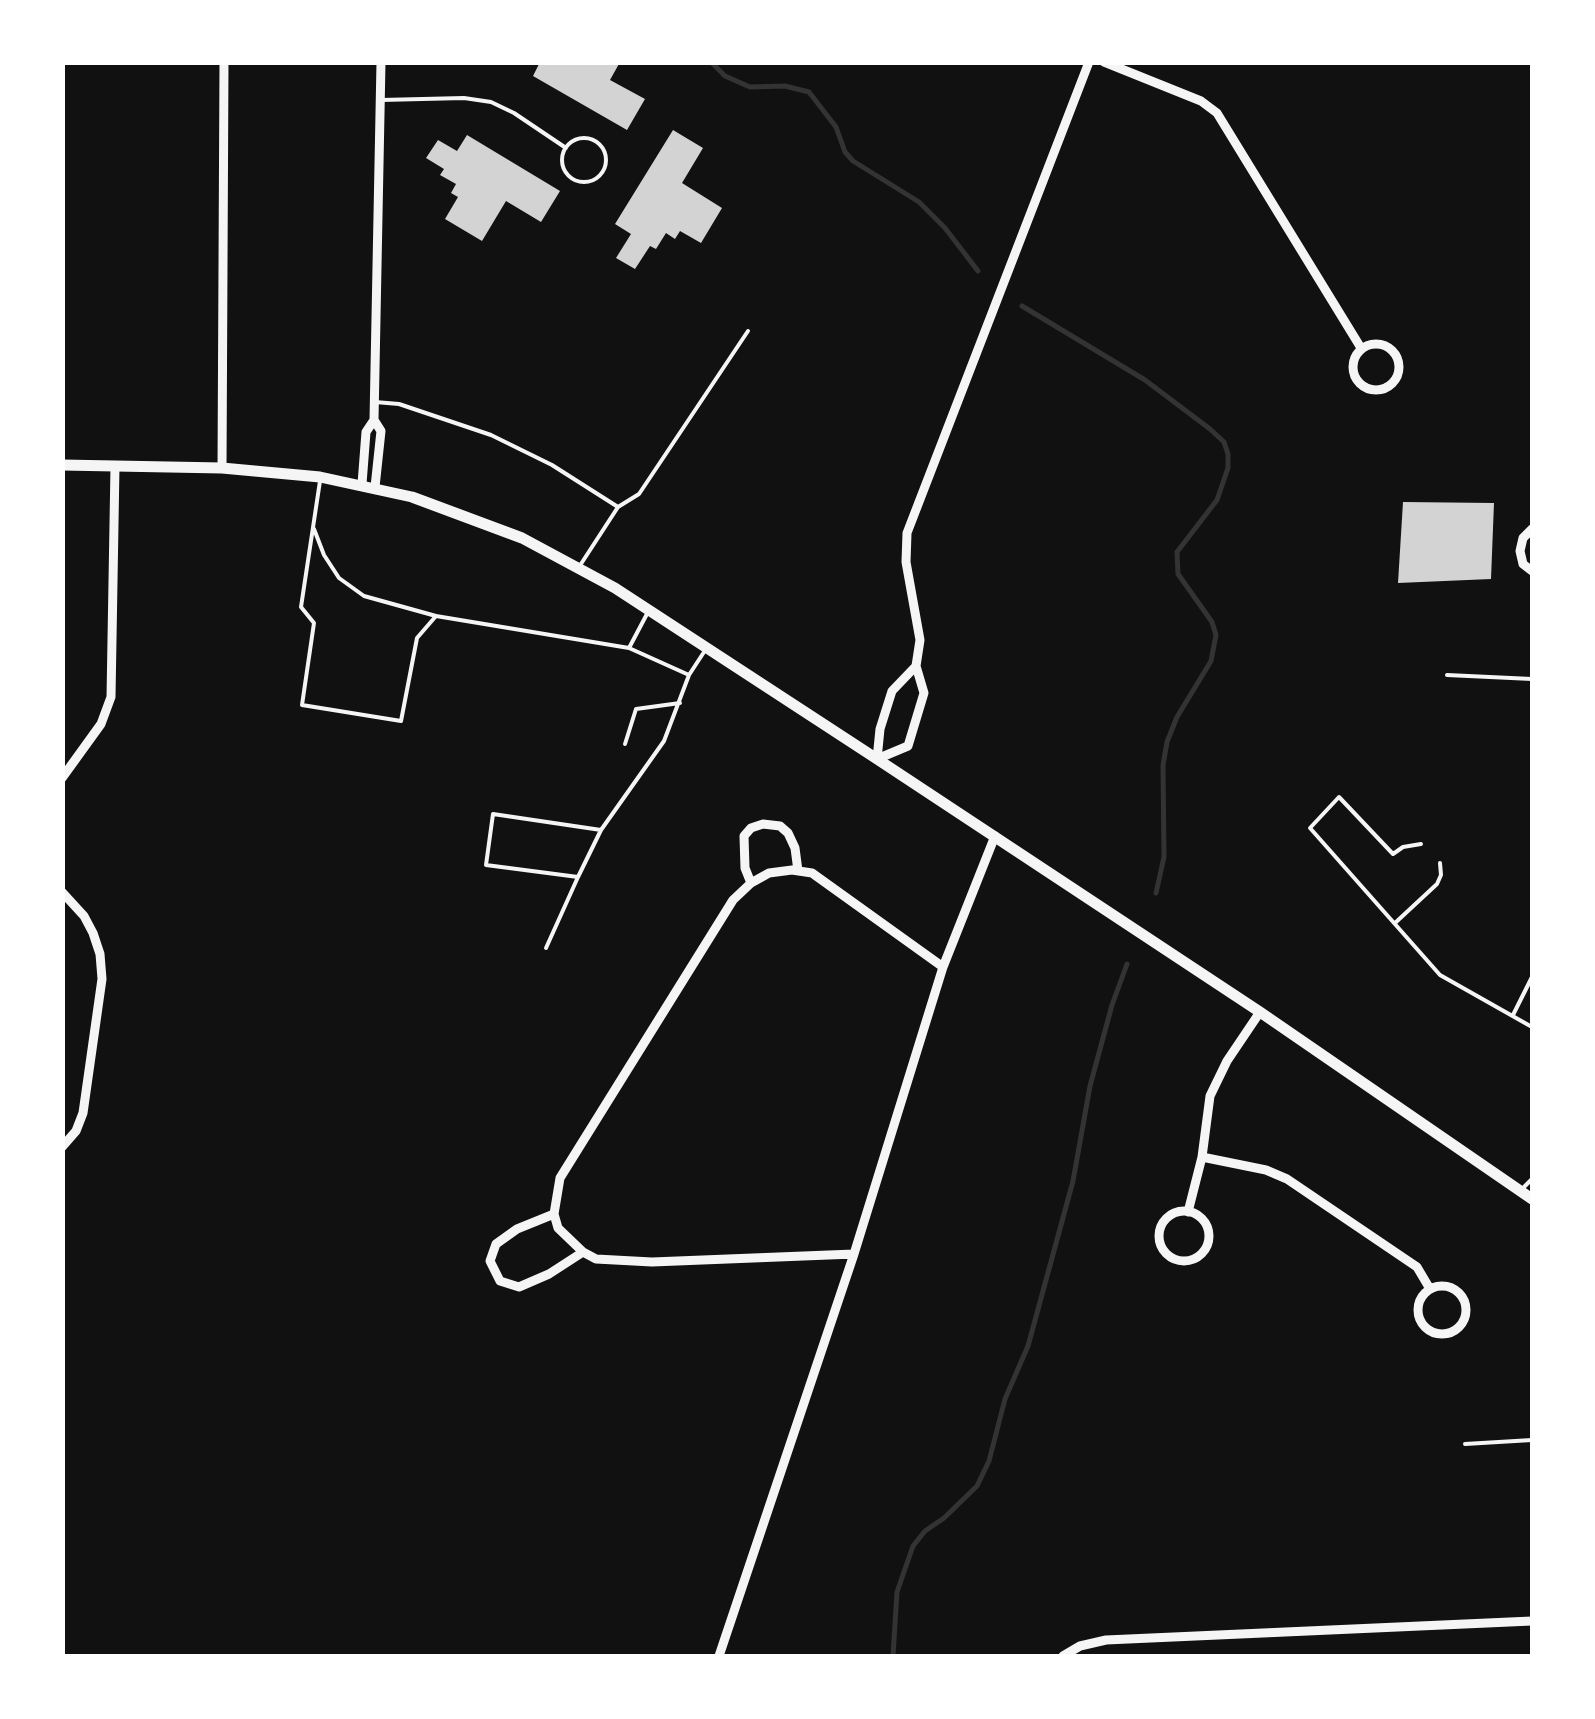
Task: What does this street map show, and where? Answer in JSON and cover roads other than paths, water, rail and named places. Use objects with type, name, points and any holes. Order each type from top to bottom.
[{"type":"main road","points":[[62,466],[222,468],[320,477],[369,486],[522,538],[649,610],[995,836],[1532,1199]]},
{"type":"street","points":[[222,468],[224,62]]},
{"type":"street","points":[[369,486],[381,432],[374,420],[381,62]]},
{"type":"street","points":[[916,666],[892,690],[880,729],[877,759],[908,746],[924,693],[916,666],[920,640],[906,562],[907,533],[1089,62]]},
{"type":"street","points":[[1104,62],[1201,101],[1217,113],[1361,348]]},
{"type":"street","points":[[1376,343],[1396,355],[1399,371],[1391,384],[1376,390],[1357,381],[1353,360],[1361,348],[1376,343]]},
{"type":"street","points":[[62,778],[100,724],[111,696],[114,466]]},
{"type":"street","points":[[1532,529],[1523,538],[1520,550],[1523,564],[1532,571]]},
{"type":"street","points":[[750,883],[745,868],[744,836],[751,828],[764,824],[780,826],[788,833],[798,871]]},
{"type":"street","points":[[719,1656],[854,1254],[942,966],[995,836]]},
{"type":"street","points":[[854,1254],[610,1262],[583,1252],[558,1228],[554,1214],[560,1178],[733,900],[750,883],[769,874],[812,873],[942,966]]},
{"type":"street","points":[[62,892],[93,933],[102,979],[83,1113],[76,1131],[62,1148]]},
{"type":"street","points":[[1188,1212],[1202,1157],[1210,1096],[1226,1061],[1260,1012]]},
{"type":"street","points":[[1202,1157],[1266,1170],[1287,1179],[1418,1267],[1430,1289]]},
{"type":"street","points":[[1188,1212],[1196,1214],[1207,1226],[1208,1243],[1199,1257],[1175,1260],[1162,1250],[1161,1226],[1172,1214],[1188,1212]]},
{"type":"street","points":[[554,1214],[517,1229],[496,1244],[490,1261],[500,1281],[519,1287],[583,1252]]},
{"type":"street","points":[[1450,1288],[1463,1298],[1464,1322],[1451,1333],[1436,1334],[1420,1319],[1419,1304],[1430,1289],[1450,1288]]},
{"type":"street","points":[[1063,1656],[1080,1646],[1106,1640],[1532,1622]]},
{"type":"lane","points":[[381,100],[464,98],[491,102],[566,148]]},
{"type":"lane","points":[[584,138],[597,142],[605,153],[601,173],[582,181],[568,175],[562,162],[566,148],[584,138]]},
{"type":"lane","points":[[579,568],[618,507],[640,494],[748,331]]},
{"type":"lane","points":[[375,402],[400,404],[491,435],[552,464],[618,507]]},
{"type":"lane","points":[[320,477],[301,607],[314,623],[302,705],[401,721],[417,638],[436,616]]},
{"type":"lane","points":[[314,527],[324,555],[339,578],[364,596],[436,616],[629,648],[689,674]]},
{"type":"lane","points":[[629,648],[649,610]]},
{"type":"lane","points":[[546,948],[601,830],[664,741],[689,674],[707,648]]},
{"type":"lane","points":[[1448,675],[1532,678]]},
{"type":"lane","points":[[625,744],[636,709],[680,703]]},
{"type":"lane","points":[[1421,844],[1392,854],[1339,797],[1310,828],[1440,975],[1532,1026]]},
{"type":"lane","points":[[578,877],[486,865],[493,814],[601,830]]},
{"type":"lane","points":[[1395,923],[1437,884],[1440,863]]},
{"type":"lane","points":[[1513,1016],[1532,977]]},
{"type":"lane","points":[[1520,1190],[1532,1180]]},
{"type":"lane","points":[[1466,1444],[1532,1440]]},
{"type":"waterway","points":[[711,62],[725,76],[750,87],[785,86],[809,92],[836,127],[845,152],[853,161],[919,202],[978,271]]},
{"type":"waterway","points":[[1022,306],[1145,380],[1210,429],[1224,442],[1228,454],[1228,468],[1217,500],[1177,552],[1178,574],[1212,622],[1216,635],[1211,661],[1177,717],[1167,742],[1163,765],[1164,857],[1156,893]]},
{"type":"waterway","points":[[893,1656],[897,1592],[913,1546],[977,1486],[989,1461],[1005,1399],[1028,1346],[1073,1181],[1090,1086],[1127,964]]}]
